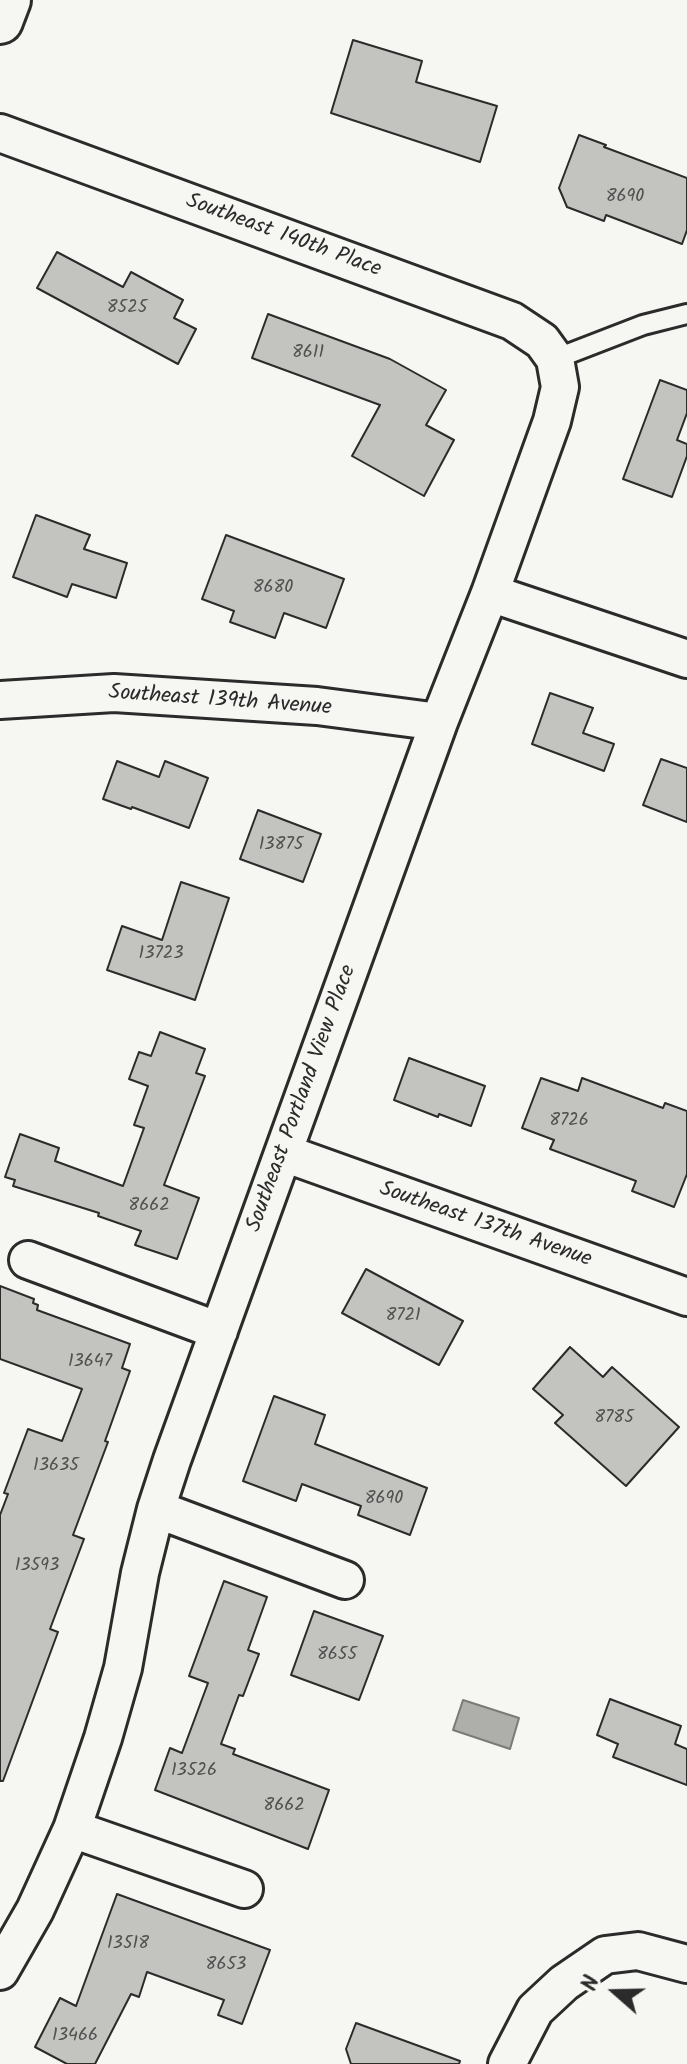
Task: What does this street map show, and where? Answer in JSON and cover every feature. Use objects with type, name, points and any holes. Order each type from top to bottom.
[{"type":"street","points":[[0,21],[8,0]]},
{"type":"street","name":"Southeast 140th Place","points":[[0,133],[512,321],[542,341],[555,359]]},
{"type":"street","name":"Southeast Portland View Place","points":[[0,1971],[35,1910],[72,1829],[123,1668],[140,1573],[156,1509],[439,722],[490,593],[552,421],[560,387],[555,359]]},
{"type":"street","points":[[490,593],[687,659]]},
{"type":"street","name":"Southeast 139th Avenue","points":[[0,700],[114,693],[317,706],[439,722]]},
{"type":"street","name":"Southeast 137th Avenue","points":[[284,1153],[687,1297]]},
{"type":"street","points":[[28,1260],[219,1331]]},
{"type":"street","points":[[156,1509],[345,1580]]},
{"type":"street","points":[[72,1829],[244,1889]]},
{"type":"street","points":[[507,2064],[535,2010],[573,1976],[605,1955],[638,1951],[687,1964]]},
{"type":"lane","points":[[555,359],[643,325],[687,314]]},
{"type":"shaded area","points":[[463,1700],[519,1718],[510,1749],[453,1730]]},
{"type":"building","points":[[353,40],[422,61],[416,82],[497,106],[480,162],[331,113]]},
{"type":"building","points":[[579,135],[687,178],[687,230],[682,244],[606,215],[604,221],[567,207],[559,188]]},
{"type":"building","points":[[57,252],[123,287],[131,272],[183,300],[174,318],[196,329],[178,364],[37,288]]},
{"type":"building","points":[[268,314],[390,359],[446,390],[426,425],[454,440],[424,496],[352,456],[380,405],[252,358]]},
{"type":"building","points":[[660,380],[687,390],[687,413],[677,440],[687,444],[687,456],[672,497],[623,479]]},
{"type":"building","points":[[36,515],[90,535],[84,549],[127,563],[116,598],[72,584],[67,597],[13,577]]},
{"type":"building","points":[[226,535],[344,579],[326,628],[284,613],[275,638],[230,622],[234,611],[202,599]]},
{"type":"building","points":[[550,693],[593,708],[583,733],[614,744],[604,771],[532,744]]},
{"type":"building","points":[[661,759],[687,768],[687,822],[643,805]]},
{"type":"building","points":[[117,761],[159,777],[165,761],[208,778],[189,828],[103,799]]},
{"type":"building","points":[[258,810],[321,834],[303,882],[240,859]]},
{"type":"building","points":[[181,882],[229,898],[195,1000],[107,970],[122,926],[162,940]]},
{"type":"building","points":[[160,1032],[205,1049],[196,1073],[205,1076],[164,1185],[199,1198],[177,1259],[135,1245],[141,1231],[98,1216],[99,1213],[13,1186],[15,1180],[5,1177],[20,1134],[59,1148],[55,1161],[123,1186],[144,1128],[134,1125],[148,1086],[129,1079],[139,1052],[151,1056]]},
{"type":"building","points":[[409,1058],[485,1086],[471,1126],[394,1100]]},
{"type":"building","points":[[541,1078],[578,1091],[582,1078],[663,1108],[665,1103],[687,1111],[687,1174],[674,1207],[632,1191],[636,1181],[550,1149],[554,1140],[522,1128]]},
{"type":"building","points":[[366,1269],[463,1321],[439,1365],[342,1313]]},
{"type":"building","points":[[0,1286],[34,1299],[37,1310],[130,1344],[122,1368],[130,1371],[105,1441],[108,1442],[73,1535],[84,1539],[50,1629],[58,1632],[3,1781],[0,1781],[0,1515],[8,1494],[4,1493],[28,1429],[62,1441],[82,1389],[0,1359]]},
{"type":"building","points":[[570,1347],[603,1377],[612,1367],[679,1427],[626,1486],[555,1423],[563,1415],[533,1389]]},
{"type":"building","points":[[274,1396],[325,1415],[315,1444],[427,1488],[410,1535],[358,1515],[361,1506],[302,1484],[296,1501],[243,1481]]},
{"type":"building","points":[[224,1581],[267,1597],[248,1650],[259,1654],[243,1696],[239,1695],[221,1744],[235,1749],[233,1754],[329,1790],[308,1849],[155,1790],[170,1748],[182,1753],[208,1683],[189,1676]]},
{"type":"building","points":[[314,1611],[383,1636],[359,1700],[291,1675]]},
{"type":"building","points":[[610,1699],[681,1726],[675,1744],[687,1749],[687,1785],[613,1757],[618,1744],[597,1735]]},
{"type":"building","points":[[117,1894],[270,1950],[242,2024],[218,2015],[224,2000],[147,1972],[139,1997],[131,1994],[95,2064],[67,2064],[35,2047],[60,1998],[76,2006]]},
{"type":"building","points":[[356,2023],[460,2061],[459,2064],[351,2064],[346,2049]]}]
